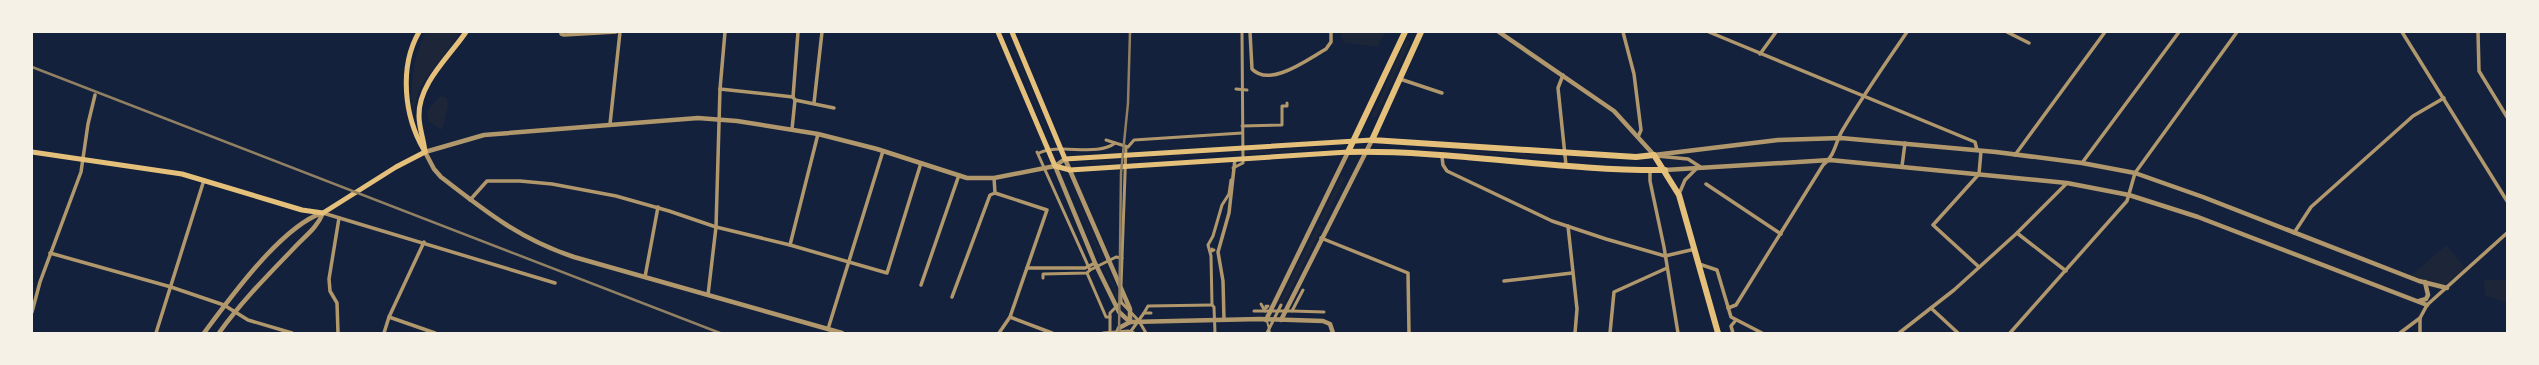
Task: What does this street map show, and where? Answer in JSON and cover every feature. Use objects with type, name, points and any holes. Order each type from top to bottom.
[{"type":"main road","points":[[419,32],[408,63],[407,96],[415,135],[425,152]]},
{"type":"main road","points":[[425,152],[419,117],[421,98],[428,83],[466,32]]},
{"type":"main road","points":[[998,32],[1055,166],[1070,170],[1348,152],[1665,170]]},
{"type":"main road","points":[[1012,32],[1065,159],[1354,140],[1636,157],[1654,155],[1665,170],[1679,195],[1718,333]]},
{"type":"main road","points":[[1348,152],[1405,32]]},
{"type":"main road","points":[[1372,140],[1421,32]]},
{"type":"main road","points":[[32,152],[182,174],[302,210],[323,213],[396,167],[425,152]]},
{"type":"street","points":[[561,32],[561,34],[564,35],[616,32]]},
{"type":"street","points":[[610,124],[620,32]]},
{"type":"street","points":[[708,295],[716,227],[720,89],[725,32]]},
{"type":"street","points":[[792,129],[798,32]]},
{"type":"street","points":[[814,103],[822,32]]},
{"type":"street","points":[[1215,333],[1212,311],[1211,256],[1208,245],[1213,236],[1222,204],[1229,194],[1233,168],[1238,167],[1243,163],[1239,132],[1242,126],[1242,32]]},
{"type":"street","points":[[1250,32],[1252,69],[1259,74],[1277,75],[1326,49],[1331,42],[1331,32]]},
{"type":"street","points":[[1499,32],[1614,111],[1654,155],[1688,159],[1703,168]]},
{"type":"street","points":[[1623,32],[1634,74],[1641,130],[1638,137]]},
{"type":"street","points":[[1710,32],[1863,97],[1975,142],[1979,150],[1979,174],[1933,225],[1979,267]]},
{"type":"street","points":[[1760,54],[1776,32]]},
{"type":"street","points":[[1728,308],[1736,305],[1823,165],[1830,160],[1841,138],[1841,133],[1863,97],[1907,32]]},
{"type":"street","points":[[2007,32],[2029,43]]},
{"type":"street","points":[[2015,155],[2105,32]]},
{"type":"street","points":[[2082,163],[2179,32]]},
{"type":"street","points":[[2010,333],[2127,201],[2135,173],[2237,32]]},
{"type":"street","points":[[2402,32],[2507,201]]},
{"type":"street","points":[[2478,32],[2479,72],[2507,117]]},
{"type":"street","points":[[1563,75],[1558,88],[1566,152],[1566,165]]},
{"type":"street","points":[[1400,78],[1442,93]]},
{"type":"street","points":[[1236,84],[1242,84]]},
{"type":"street","points":[[720,89],[794,99],[834,108]]},
{"type":"street","points":[[1236,89],[1247,90]]},
{"type":"street","points":[[32,312],[50,253],[82,172],[95,95]]},
{"type":"street","points":[[2294,232],[2311,208],[2413,116],[2444,98]]},
{"type":"street","points":[[1242,126],[1282,125],[1282,106],[1287,106],[1287,103]]},
{"type":"street","points":[[842,333],[574,257],[531,241],[470,200],[437,174],[425,152],[484,135],[678,118],[719,119],[818,134],[884,151],[959,175],[994,178],[1055,166],[1065,159],[1130,308],[1130,322]]},
{"type":"street","points":[[1183,132],[1183,137]]},
{"type":"street","points":[[1110,332],[1110,313],[1121,302],[1126,147],[1134,140],[1155,136],[1183,137],[1239,132]]},
{"type":"street","points":[[790,245],[818,134]]},
{"type":"street","points":[[1115,138],[1115,143]]},
{"type":"street","points":[[1654,155],[1778,140],[1841,138],[1979,150],[2082,163],[2135,173],[2425,282],[2447,288]]},
{"type":"street","points":[[1106,140],[1126,147]]},
{"type":"street","points":[[1281,320],[1372,140]]},
{"type":"street","points":[[1090,270],[1038,152],[1074,148],[1106,148],[1115,143]]},
{"type":"street","points":[[1902,166],[1905,143]]},
{"type":"street","points":[[828,329],[884,151]]},
{"type":"street","points":[[1266,320],[1348,152]]},
{"type":"street","points":[[1442,157],[1443,166],[1447,171],[1568,226],[1665,256],[1695,249]]},
{"type":"street","points":[[1224,320],[1223,281],[1218,252],[1229,213],[1235,159]]},
{"type":"street","points":[[1665,170],[1696,169],[1766,162],[1830,160],[2066,183],[2129,195],[2198,217],[2427,305]]},
{"type":"street","points":[[470,200],[487,181],[520,181],[570,187],[658,207],[716,227],[790,245],[848,263],[887,273],[921,163]]},
{"type":"street","points":[[1055,166],[1095,263],[1119,312],[1130,322]]},
{"type":"street","points":[[1679,195],[1688,176],[1696,169]]},
{"type":"street","points":[[1650,170],[1650,181],[1678,333]]},
{"type":"street","points":[[921,285],[959,175]]},
{"type":"street","points":[[994,178],[995,193]]},
{"type":"street","points":[[156,333],[204,180]]},
{"type":"street","points":[[1899,333],[1954,290],[2017,233],[2066,183]]},
{"type":"street","points":[[1706,184],[1781,234]]},
{"type":"street","points":[[952,297],[990,195],[995,193],[1047,210],[1010,317],[999,333]]},
{"type":"street","points":[[645,277],[658,207]]},
{"type":"street","points":[[219,333],[234,313],[295,246],[318,225],[323,213]]},
{"type":"street","points":[[204,333],[224,305],[271,250],[310,217],[323,213],[424,242],[555,283]]},
{"type":"street","points":[[338,333],[338,303],[330,292],[329,279],[340,218]]},
{"type":"street","points":[[1568,226],[1577,309],[1575,333]]},
{"type":"street","points":[[2017,233],[2066,271]]},
{"type":"street","points":[[2400,333],[2420,318],[2427,305],[2507,233]]},
{"type":"street","points":[[1322,238],[1408,273],[1409,333]]},
{"type":"street","points":[[384,333],[388,317],[424,242]]},
{"type":"street","points":[[1211,256],[1213,250]]},
{"type":"street","points":[[50,253],[170,287],[224,305],[234,313],[248,320],[290,333]]},
{"type":"street","points":[[1043,277],[1043,274],[1058,275],[1087,273],[1116,257],[1122,258]]},
{"type":"street","points":[[1027,268],[1084,268],[1095,263]]},
{"type":"street","points":[[1699,264],[1717,270],[1731,317],[1762,333]]},
{"type":"street","points":[[1610,333],[1614,292],[1667,268]]},
{"type":"street","points":[[1087,273],[1106,317],[1110,317]]},
{"type":"street","points":[[1504,281],[1572,273]]},
{"type":"street","points":[[2417,302],[2426,299],[2428,295],[2425,282]]},
{"type":"street","points":[[1292,311],[1303,289]]},
{"type":"street","points":[[1121,302],[1139,321],[1146,333]]},
{"type":"street","points":[[1261,304],[1266,308],[1278,311],[1324,312]]},
{"type":"street","points":[[1103,333],[1132,332],[1148,306],[1212,305]]},
{"type":"street","points":[[1269,333],[1281,305]]},
{"type":"street","points":[[1254,311],[1266,308]]},
{"type":"street","points":[[1930,308],[1958,333]]},
{"type":"street","points":[[1144,312],[1151,312]]},
{"type":"street","points":[[388,317],[435,333]]},
{"type":"street","points":[[1010,317],[1052,333]]},
{"type":"street","points":[[2420,318],[2420,333]]},
{"type":"street","points":[[1117,333],[1119,328],[1130,322],[1224,320],[1327,322],[1332,327],[1333,333]]},
{"type":"street","points":[[1733,333],[1731,326],[1736,320]]},
{"type":"lane","points":[[1266,320],[1269,333]]},
{"type":"lane","points":[[1130,322],[1132,332]]},
{"type":"shaded area","points":[[426,32],[461,32],[422,84],[417,96],[413,117],[413,73],[421,42]]},
{"type":"shaded area","points":[[1005,32],[1026,77],[1055,154]]},
{"type":"shaded area","points":[[1340,32],[1385,32],[1378,47],[1343,42]]},
{"type":"shaded area","points":[[1406,40],[1410,42],[1376,117],[1371,117]]},
{"type":"shaded area","points":[[440,96],[447,98],[448,106],[442,130],[429,121],[427,111]]},
{"type":"shaded area","points":[[1336,147],[1268,153],[1228,154],[1234,152]]},
{"type":"shaded area","points":[[1466,152],[1523,154],[1555,159]]},
{"type":"shaded area","points":[[1223,154],[1086,164],[1086,162]]},
{"type":"shaded area","points":[[1341,176],[1345,178],[1324,222],[1320,220]]},
{"type":"shaded area","points":[[1071,186],[1123,307],[1121,308]]},
{"type":"shaded area","points":[[1318,225],[1322,227],[1283,305],[1280,306],[1279,303]]},
{"type":"shaded area","points":[[2446,245],[2466,269],[2443,287],[2411,276]]},
{"type":"shaded area","points":[[2484,280],[2507,280],[2507,303],[2486,296]]},
{"type":"railway","points":[[1119,333],[1121,173],[1128,103],[1130,32]]},
{"type":"railway","points":[[32,67],[720,333]]}]
